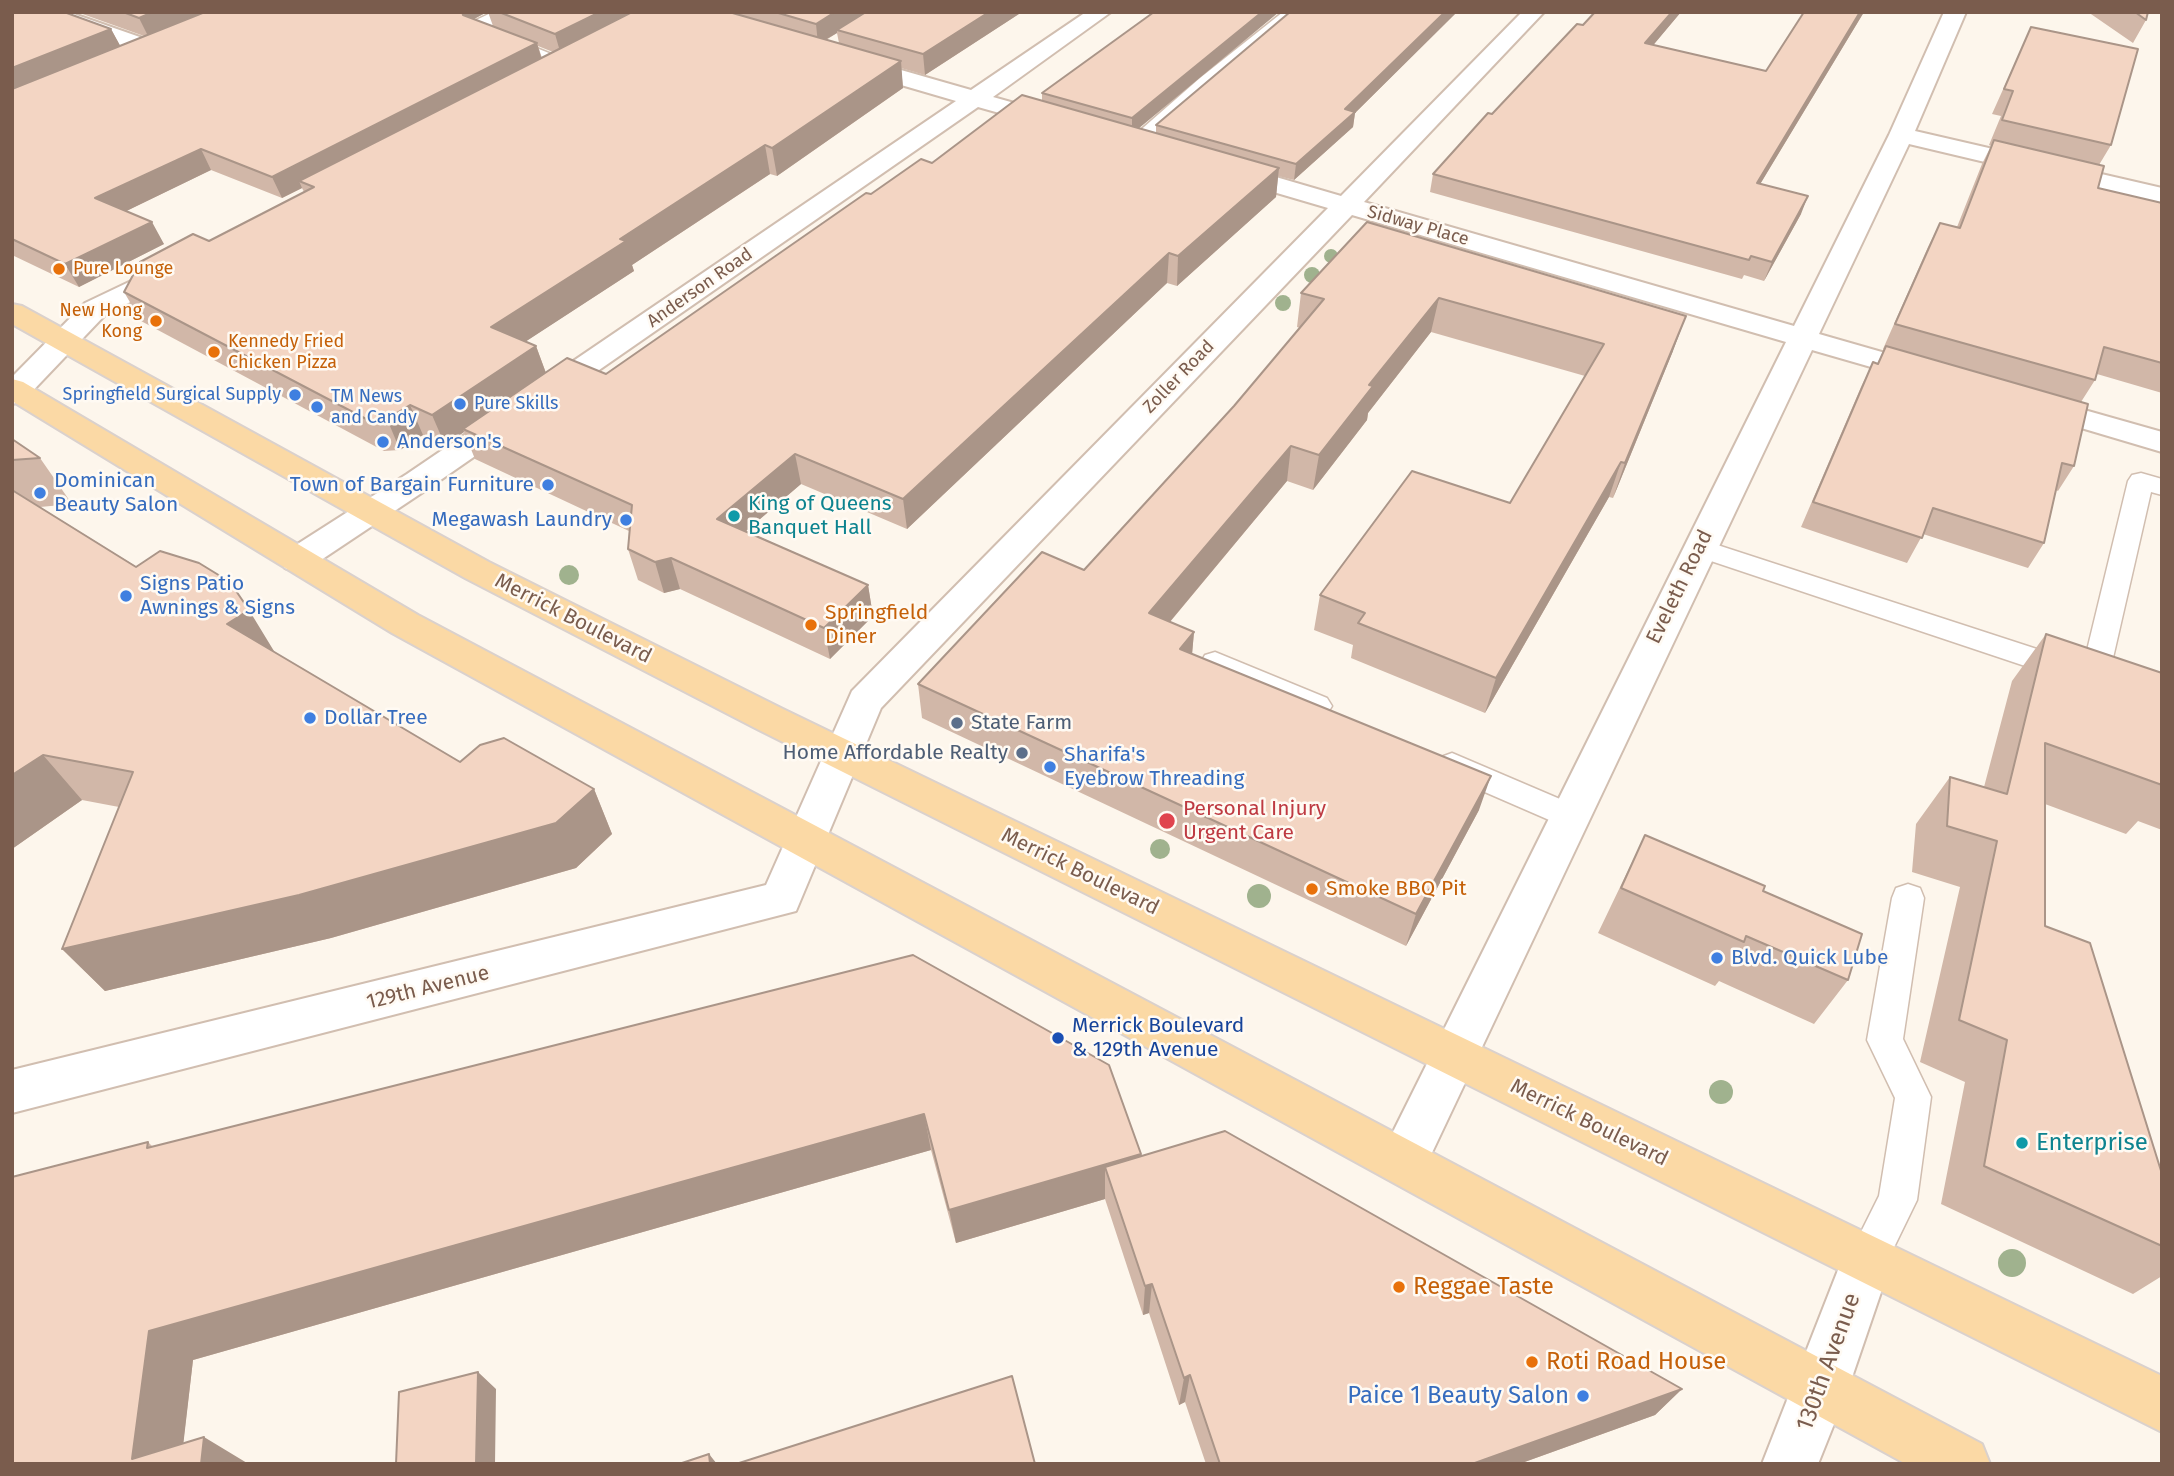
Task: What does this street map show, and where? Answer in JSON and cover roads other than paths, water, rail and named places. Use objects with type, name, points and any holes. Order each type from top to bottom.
[{"type":"main road","name":"Merrick Boulevard","points":[[12,312],[477,570],[843,754],[2162,1405]]},
{"type":"main road","points":[[14,391],[405,624],[1962,1464]]},
{"type":"street","points":[[47,12],[149,48]]},
{"type":"street","name":"Anderson Road","points":[[297,560],[372,512],[1101,12]]},
{"type":"street","name":"Zoller Road","points":[[806,840],[866,701],[1534,12]]},
{"type":"street","name":"Eveleth Road","points":[[1404,1162],[1901,135],[1955,12]]},
{"type":"street","points":[[124,59],[174,38]]},
{"type":"street","points":[[830,57],[1123,141]]},
{"type":"street","points":[[542,77],[578,58]]},
{"type":"street","points":[[1901,135],[2162,196]]},
{"type":"street","name":"Sidway Place","points":[[1198,163],[1956,383]]},
{"type":"street","points":[[14,391],[95,309],[195,258]]},
{"type":"street","points":[[2008,397],[2162,442]]},
{"type":"street","name":"129th Avenue","points":[[12,1092],[781,899],[806,840]]},
{"type":"street","name":"130th Avenue","points":[[1790,1464],[1821,1389],[1867,1260]]},
{"type":"lane","points":[[507,12],[480,25],[478,30],[578,58]]},
{"type":"lane","points":[[1123,141],[1206,82],[1294,12]]},
{"type":"lane","points":[[2096,671],[2141,481],[2162,487]]},
{"type":"lane","points":[[1699,548],[2044,663],[2096,671],[2123,680]]},
{"type":"lane","points":[[1215,662],[1339,716]]},
{"type":"lane","points":[[1426,754],[1570,817]]},
{"type":"lane","points":[[1867,1260],[1898,1200],[1913,1097],[1885,1041],[1908,898]]},
{"type":"place","name":"Pure Lounge","points":[[59,269]]},
{"type":"place","name":"New Hong Kong","points":[[156,321]]},
{"type":"place","name":"Kennedy Fried Chicken Pizza","points":[[214,352]]},
{"type":"place","name":"Springfield Surgical Supply","points":[[295,395]]},
{"type":"place","name":"Pure Skills","points":[[460,404]]},
{"type":"place","name":"TM News and Candy","points":[[317,407]]},
{"type":"place","name":"Anderson's","points":[[383,442]]},
{"type":"place","name":"Town of Bargain Furniture","points":[[548,485]]},
{"type":"place","name":"Dominican Beauty Salon","points":[[40,493]]},
{"type":"place","name":"King of Queens Banquet Hall","points":[[734,516]]},
{"type":"place","name":"Megawash Laundry","points":[[626,520]]},
{"type":"place","name":"Signs Patio Awnings & Signs","points":[[126,596]]},
{"type":"place","name":"Springfield Diner","points":[[811,625]]},
{"type":"place","name":"Dollar Tree","points":[[310,718]]},
{"type":"place","name":"State Farm","points":[[957,723]]},
{"type":"place","name":"Home Affordable Realty","points":[[1022,753]]},
{"type":"place","name":"Sharifa's Eyebrow Threading","points":[[1050,767]]},
{"type":"place","name":"Personal Injury Urgent Care","points":[[1167,821]]},
{"type":"place","name":"Smoke BBQ Pit","points":[[1312,889]]},
{"type":"place","name":"Blvd. Quick Lube","points":[[1717,958]]},
{"type":"place","name":"Merrick Boulevard & 129th Avenue","points":[[1058,1038]]},
{"type":"place","name":"Enterprise","points":[[2022,1143]]},
{"type":"place","name":"Reggae Taste","points":[[1399,1287]]},
{"type":"place","name":"Roti Road House","points":[[1532,1362]]},
{"type":"place","name":"Paice 1 Beauty Salon","points":[[1583,1396]]}]
